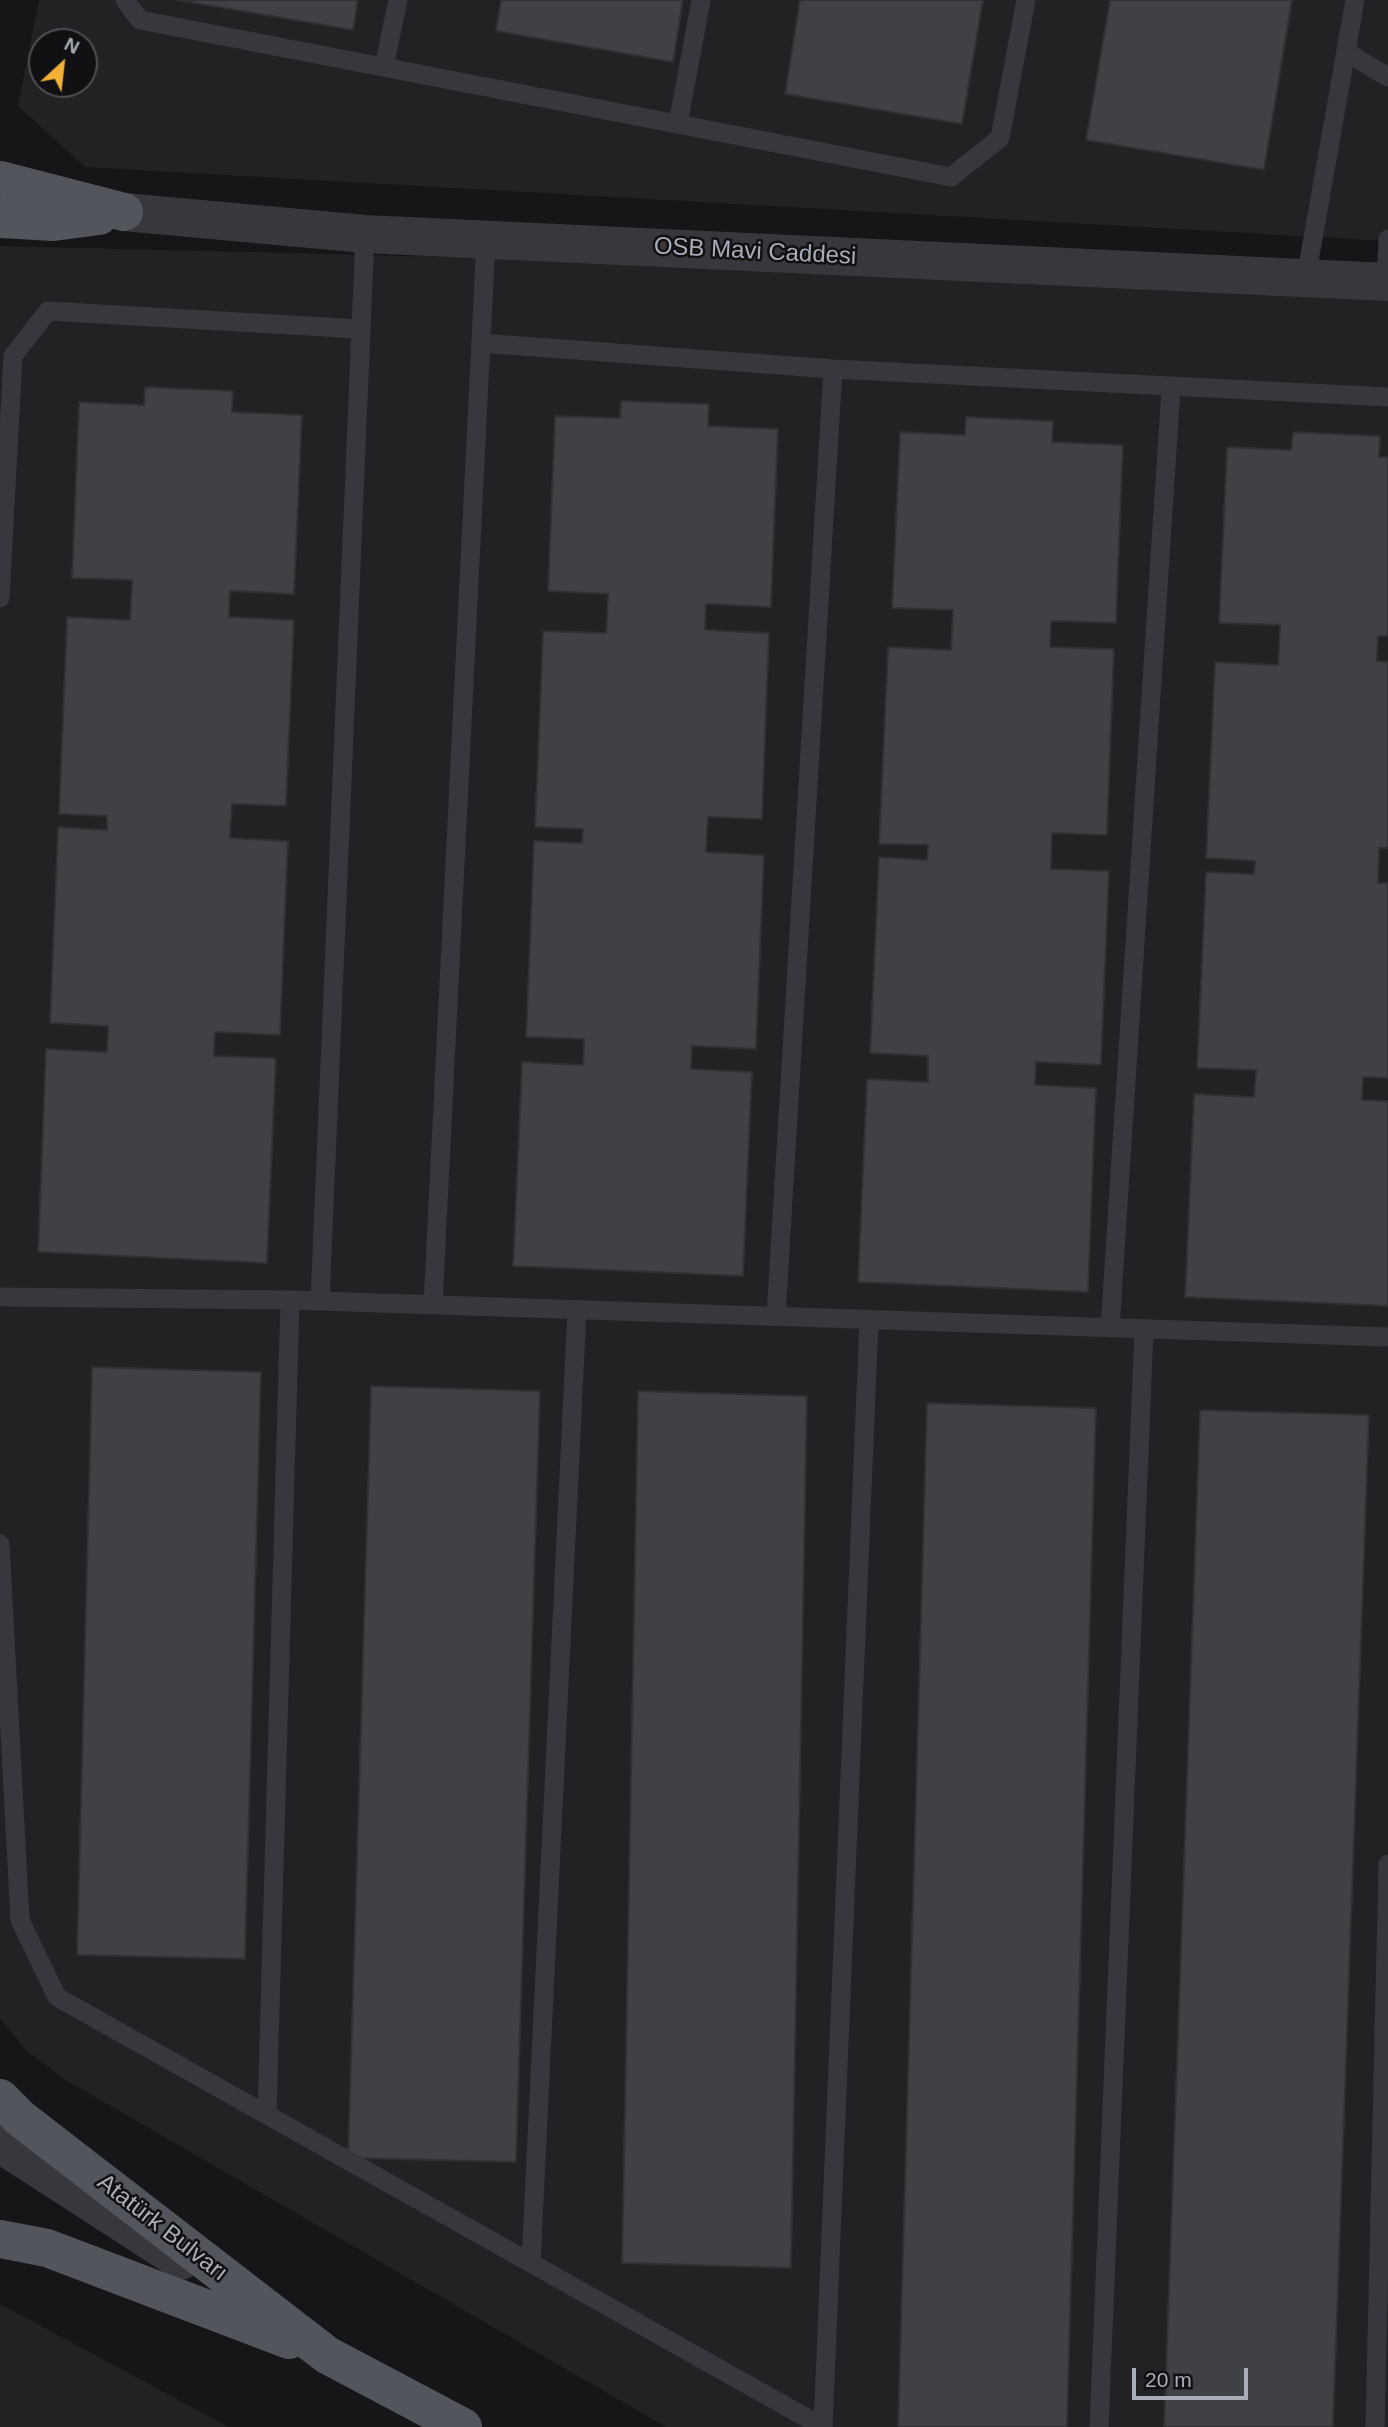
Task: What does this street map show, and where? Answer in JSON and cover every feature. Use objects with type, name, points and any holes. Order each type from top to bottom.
[{"type":"main road","points":[[0,180],[124,212]]},
{"type":"main road","points":[[0,219],[54,222],[124,212]]},
{"type":"main road","name":"Atatürk Bulvarı","points":[[0,2098],[20,2118],[327,2355],[463,2427]]},
{"type":"main road","points":[[0,2239],[47,2248],[327,2355]]},
{"type":"street","name":"OSB Mavi Caddesi","points":[[124,212],[365,234],[1387,282]]},
{"type":"street","name":"Atatürk Bulvarı","points":[[0,2144],[327,2355]]},
{"type":"lane","points":[[125,0],[140,20],[951,177],[1000,138],[1026,0]]},
{"type":"lane","points":[[384,67],[398,0]]},
{"type":"lane","points":[[678,124],[701,0]]},
{"type":"lane","points":[[1306,278],[1355,0]]},
{"type":"lane","points":[[1346,52],[1388,77]]},
{"type":"lane","points":[[320,1301],[365,234]]},
{"type":"lane","points":[[1387,282],[1388,239]]},
{"type":"lane","points":[[433,1305],[486,240]]},
{"type":"lane","points":[[0,598],[13,356],[48,311],[360,329]]},
{"type":"lane","points":[[481,342],[833,369],[1388,397]]},
{"type":"lane","points":[[776,1316],[833,369]]},
{"type":"lane","points":[[1110,1328],[1171,388]]},
{"type":"lane","points":[[0,1297],[290,1300],[1388,1337]]},
{"type":"lane","points":[[267,2115],[290,1300]]},
{"type":"lane","points":[[531,2263],[577,1310]]},
{"type":"lane","points":[[0,1544],[20,1920],[57,1997],[823,2427],[869,1320]]},
{"type":"lane","points":[[1099,2427],[1144,1329]]},
{"type":"lane","points":[[1375,2427],[1388,1864]]},
{"type":"shaded area","points":[[39,0],[1388,0],[1388,241],[85,167],[18,106],[28,56],[28,98],[98,98],[98,28],[33,28]]},
{"type":"shaded area","points":[[0,246],[488,258],[1388,290],[1388,2427],[666,2427],[64,2079],[26,2050],[0,2019]]},
{"type":"shaded area","points":[[2,2305],[229,2427],[0,2427]]},
{"type":"building","points":[[177,0],[358,0],[353,30]]},
{"type":"building","points":[[501,0],[683,0],[673,62],[496,31]]},
{"type":"building","points":[[800,0],[983,0],[962,124],[785,94]]},
{"type":"building","points":[[1110,0],[1292,0],[1264,170],[1086,140]]},
{"type":"building","points":[[145,387],[233,391],[232,412],[302,415],[294,594],[230,591],[229,617],[294,620],[286,806],[232,804],[230,838],[288,841],[280,1035],[215,1032],[214,1056],[276,1058],[267,1263],[38,1252],[46,1049],[107,1052],[108,1026],[50,1023],[58,827],[107,830],[107,816],[59,814],[67,617],[130,620],[132,580],[72,578],[79,402],[144,405]]},
{"type":"building","points":[[621,401],[709,404],[708,426],[778,429],[771,607],[706,604],[705,630],[769,633],[762,819],[708,817],[706,852],[764,855],[756,1049],[692,1046],[691,1069],[752,1072],[743,1276],[513,1266],[522,1062],[583,1065],[584,1039],[526,1037],[534,841],[582,843],[583,829],[535,827],[543,631],[606,633],[608,594],[548,591],[555,416],[620,418]]},
{"type":"building","points":[[966,417],[1053,421],[1052,442],[1123,445],[1116,623],[1051,621],[1050,647],[1114,649],[1107,835],[1052,833],[1051,869],[1109,871],[1101,1065],[1036,1062],[1035,1085],[1096,1088],[1088,1292],[858,1282],[867,1079],[928,1082],[928,1056],[870,1053],[879,857],[927,860],[928,845],[879,844],[888,647],[951,650],[953,610],[892,608],[900,432],[965,435]]},
{"type":"building","points":[[1293,432],[1380,436],[1379,457],[1388,457],[1388,636],[1378,636],[1377,661],[1388,662],[1388,848],[1379,848],[1378,883],[1388,883],[1388,1078],[1363,1077],[1362,1100],[1388,1101],[1388,1306],[1185,1297],[1194,1094],[1254,1097],[1256,1070],[1197,1068],[1206,872],[1254,874],[1255,861],[1206,858],[1215,662],[1278,665],[1280,625],[1219,623],[1227,447],[1291,450]]},
{"type":"building","points":[[92,1367],[261,1372],[245,1959],[77,1955]]},
{"type":"building","points":[[371,1386],[540,1391],[516,2162],[348,2158]]},
{"type":"building","points":[[638,1391],[807,1396],[791,2268],[622,2263]]},
{"type":"building","points":[[927,1403],[1096,1408],[1067,2427],[898,2427]]},
{"type":"building","points":[[1200,1410],[1369,1415],[1333,2427],[1164,2427]]}]
